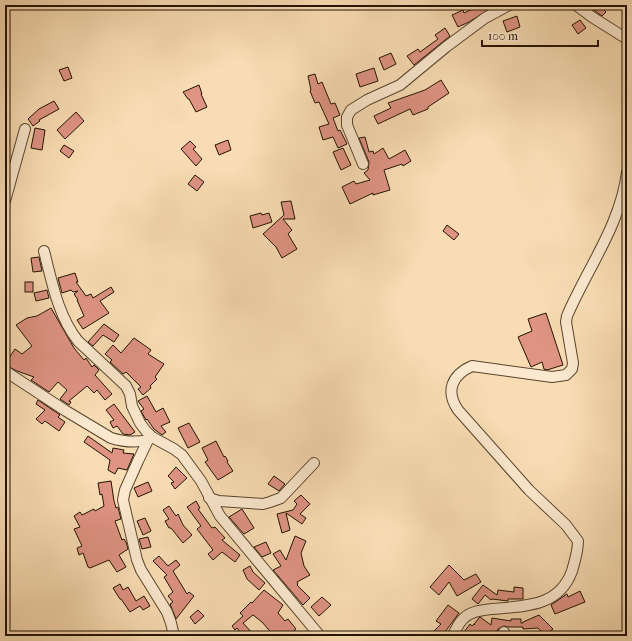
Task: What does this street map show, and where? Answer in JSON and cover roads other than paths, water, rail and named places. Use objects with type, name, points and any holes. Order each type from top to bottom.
[{"type":"street","points":[[363,164],[347,125],[346,120],[348,113],[368,100],[400,85],[479,22],[509,5]]},
{"type":"street","points":[[576,5],[592,18],[627,39]]},
{"type":"street","points":[[5,202],[25,129]]},
{"type":"street","points":[[452,636],[464,618],[469,614],[484,610],[538,604],[564,588],[577,555],[578,541],[566,526],[529,490],[458,410],[454,403],[451,390],[452,384],[467,368],[472,366],[552,377],[566,375],[570,372],[573,364],[566,316],[611,226],[624,193],[627,172]]},
{"type":"street","points":[[44,251],[52,284],[66,322],[72,333],[78,341],[126,386],[130,394],[132,406],[150,438],[174,449],[182,455],[194,471],[220,516],[320,636]]},
{"type":"street","points":[[5,371],[66,411],[111,438],[136,442],[150,438]]},
{"type":"street","points":[[150,438],[125,490],[123,500],[137,560],[141,570],[166,612],[171,623],[174,636]]},
{"type":"street","points":[[209,498],[219,501],[263,504],[270,502],[280,498],[314,463]]}]
